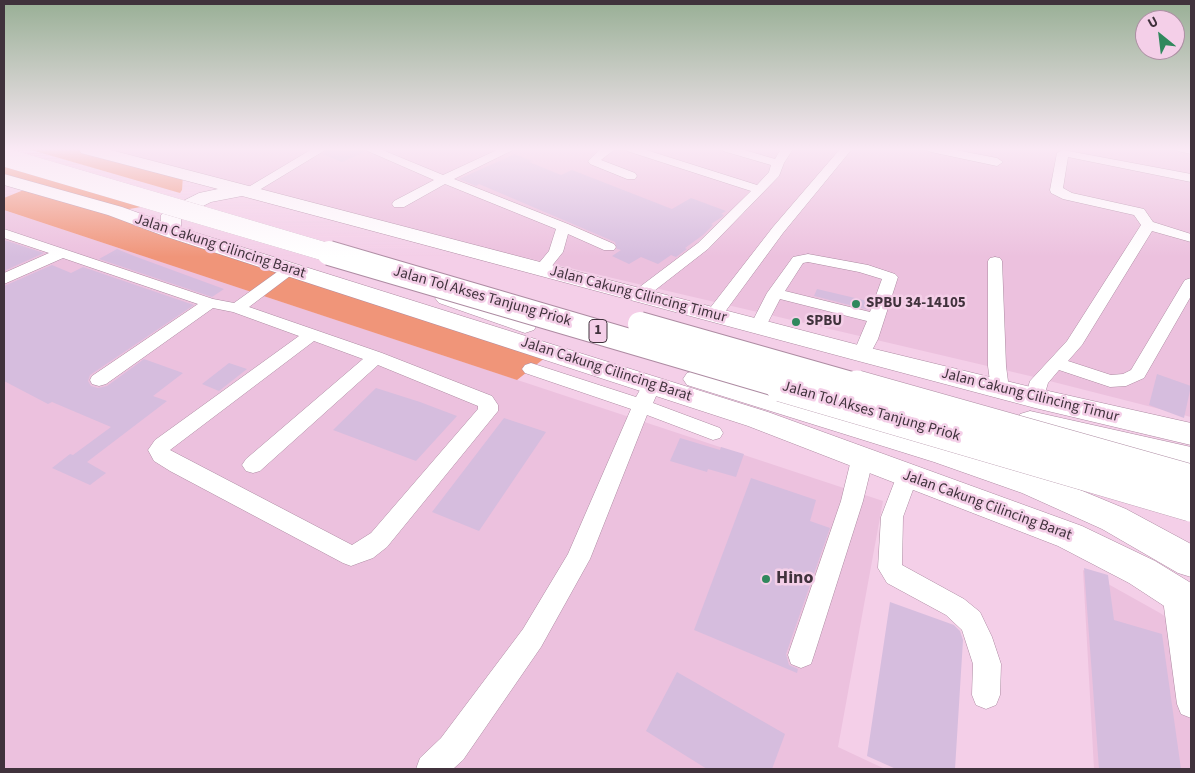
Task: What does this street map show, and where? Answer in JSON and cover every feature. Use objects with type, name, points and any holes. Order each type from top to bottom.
[{"type":"highway","name":"Jalan Cakung Cilincing Barat","points":[[24,185],[115,212],[170,232],[289,270],[648,396],[758,419],[862,460],[1070,536],[1106,552],[1183,597]]},
{"type":"highway","name":"Jalan Tol Akses Tanjung Priok","points":[[99,185],[1191,506]]},
{"type":"highway","name":"Jalan Tol Akses Tanjung Priok","points":[[155,185],[1191,480]]},
{"type":"highway","points":[[115,212],[158,203],[176,195],[182,190],[182,185]]},
{"type":"highway","name":"Jalan Cakung Cilincing Timur","points":[[217,185],[862,354],[1035,398],[1191,434]]},
{"type":"highway","points":[[170,232],[171,215],[176,212],[206,197],[243,192]]},
{"type":"highway","points":[[350,259],[438,294],[530,327],[944,454],[1026,482],[1114,519],[1191,562]]},
{"type":"highway","points":[[854,384],[994,413],[1191,459]]},
{"type":"lane","points":[[243,192],[256,185]]},
{"type":"lane","points":[[398,204],[433,185]]},
{"type":"lane","points":[[463,185],[609,247]]},
{"type":"lane","points":[[744,185],[760,190]]},
{"type":"lane","points":[[640,296],[703,246],[764,185]]},
{"type":"lane","points":[[714,316],[778,230],[816,185]]},
{"type":"lane","points":[[1057,185],[1056,190],[1068,196],[1139,212],[1143,215],[1148,225],[1191,238]]},
{"type":"lane","points":[[1035,398],[1039,381],[1073,345],[1148,225]]},
{"type":"lane","points":[[542,269],[556,252],[564,227]]},
{"type":"lane","points":[[4,233],[210,303],[237,308],[376,357],[485,401],[488,405],[488,411],[378,540],[366,551],[351,556],[177,464],[158,450],[162,445],[311,335]]},
{"type":"lane","points":[[4,280],[61,252]]},
{"type":"lane","points":[[758,326],[775,294],[798,260],[808,258],[863,268],[890,277],[862,354]]},
{"type":"lane","points":[[995,262],[997,366],[1000,389]]},
{"type":"lane","points":[[237,308],[289,270]]},
{"type":"lane","points":[[1056,363],[1110,381],[1126,380],[1138,374],[1191,283]]},
{"type":"lane","points":[[775,294],[875,318]]},
{"type":"lane","points":[[99,380],[210,303]]},
{"type":"lane","points":[[253,465],[376,357]]},
{"type":"lane","points":[[531,369],[648,396],[713,433]]},
{"type":"lane","points":[[431,769],[452,749],[532,638],[578,559],[636,418],[648,396]]},
{"type":"lane","points":[[801,655],[852,501],[862,460]]},
{"type":"lane","points":[[907,476],[892,517],[890,568],[896,574],[955,607],[971,621],[979,636],[987,664],[986,695]]},
{"type":"lane","points":[[1183,597],[1191,704]]},
{"type":"shaded area","points":[[24,185],[91,185],[153,205],[117,211],[551,353],[517,380],[4,210],[4,198],[31,187]]},
{"type":"shaded area","points":[[153,185],[182,185],[180,193]]},
{"type":"shaded area","points":[[221,185],[1191,185],[1191,417],[1030,376]]},
{"type":"shaded area","points":[[4,210],[883,501],[838,747],[885,769],[4,769]]},
{"type":"shaded area","points":[[1083,570],[1160,613],[1191,634],[1191,769],[1094,769]]},
{"type":"building","points":[[482,185],[611,185],[672,209],[691,198],[726,211],[721,214],[724,215],[722,217],[711,224],[713,225],[703,235],[685,248],[687,249],[676,257],[671,255],[658,264],[641,257],[629,264],[612,256],[621,250],[617,249],[615,242]]},
{"type":"building","points":[[4,240],[44,253],[4,271]]},
{"type":"building","points":[[117,249],[224,289],[212,297],[99,259]]},
{"type":"building","points":[[52,265],[71,273],[83,267],[194,305],[90,375],[88,381],[91,386],[98,388],[107,386],[144,359],[183,373],[153,396],[167,401],[87,462],[106,473],[90,485],[52,468],[111,427],[52,402],[48,404],[4,381],[4,286]]},
{"type":"building","points":[[817,289],[872,302],[869,310],[814,296]]},
{"type":"building","points":[[229,363],[247,369],[219,391],[202,384]]},
{"type":"building","points":[[1157,374],[1191,386],[1184,418],[1149,405]]},
{"type":"building","points":[[376,388],[457,416],[416,461],[333,430]]},
{"type":"building","points":[[504,418],[546,432],[479,531],[432,512]]},
{"type":"building","points":[[680,438],[720,450],[721,447],[744,454],[736,477],[708,469],[707,472],[670,461]]},
{"type":"building","name":"Hino","points":[[751,478],[816,500],[810,521],[830,528],[786,654],[789,665],[798,669],[797,673],[694,630]]},
{"type":"building","points":[[1084,568],[1108,575],[1114,620],[1162,634],[1181,769],[1099,769]]},
{"type":"building","points":[[890,602],[954,625],[960,631],[963,640],[955,769],[896,769],[867,756]]},
{"type":"building","points":[[677,672],[785,734],[772,769],[707,769],[646,731]]},
{"type":"place","name":"SPBU 34-14105","points":[[856,304]]},
{"type":"place","name":"SPBU","points":[[796,322]]},
{"type":"place","name":"Hino","points":[[766,579]]}]
